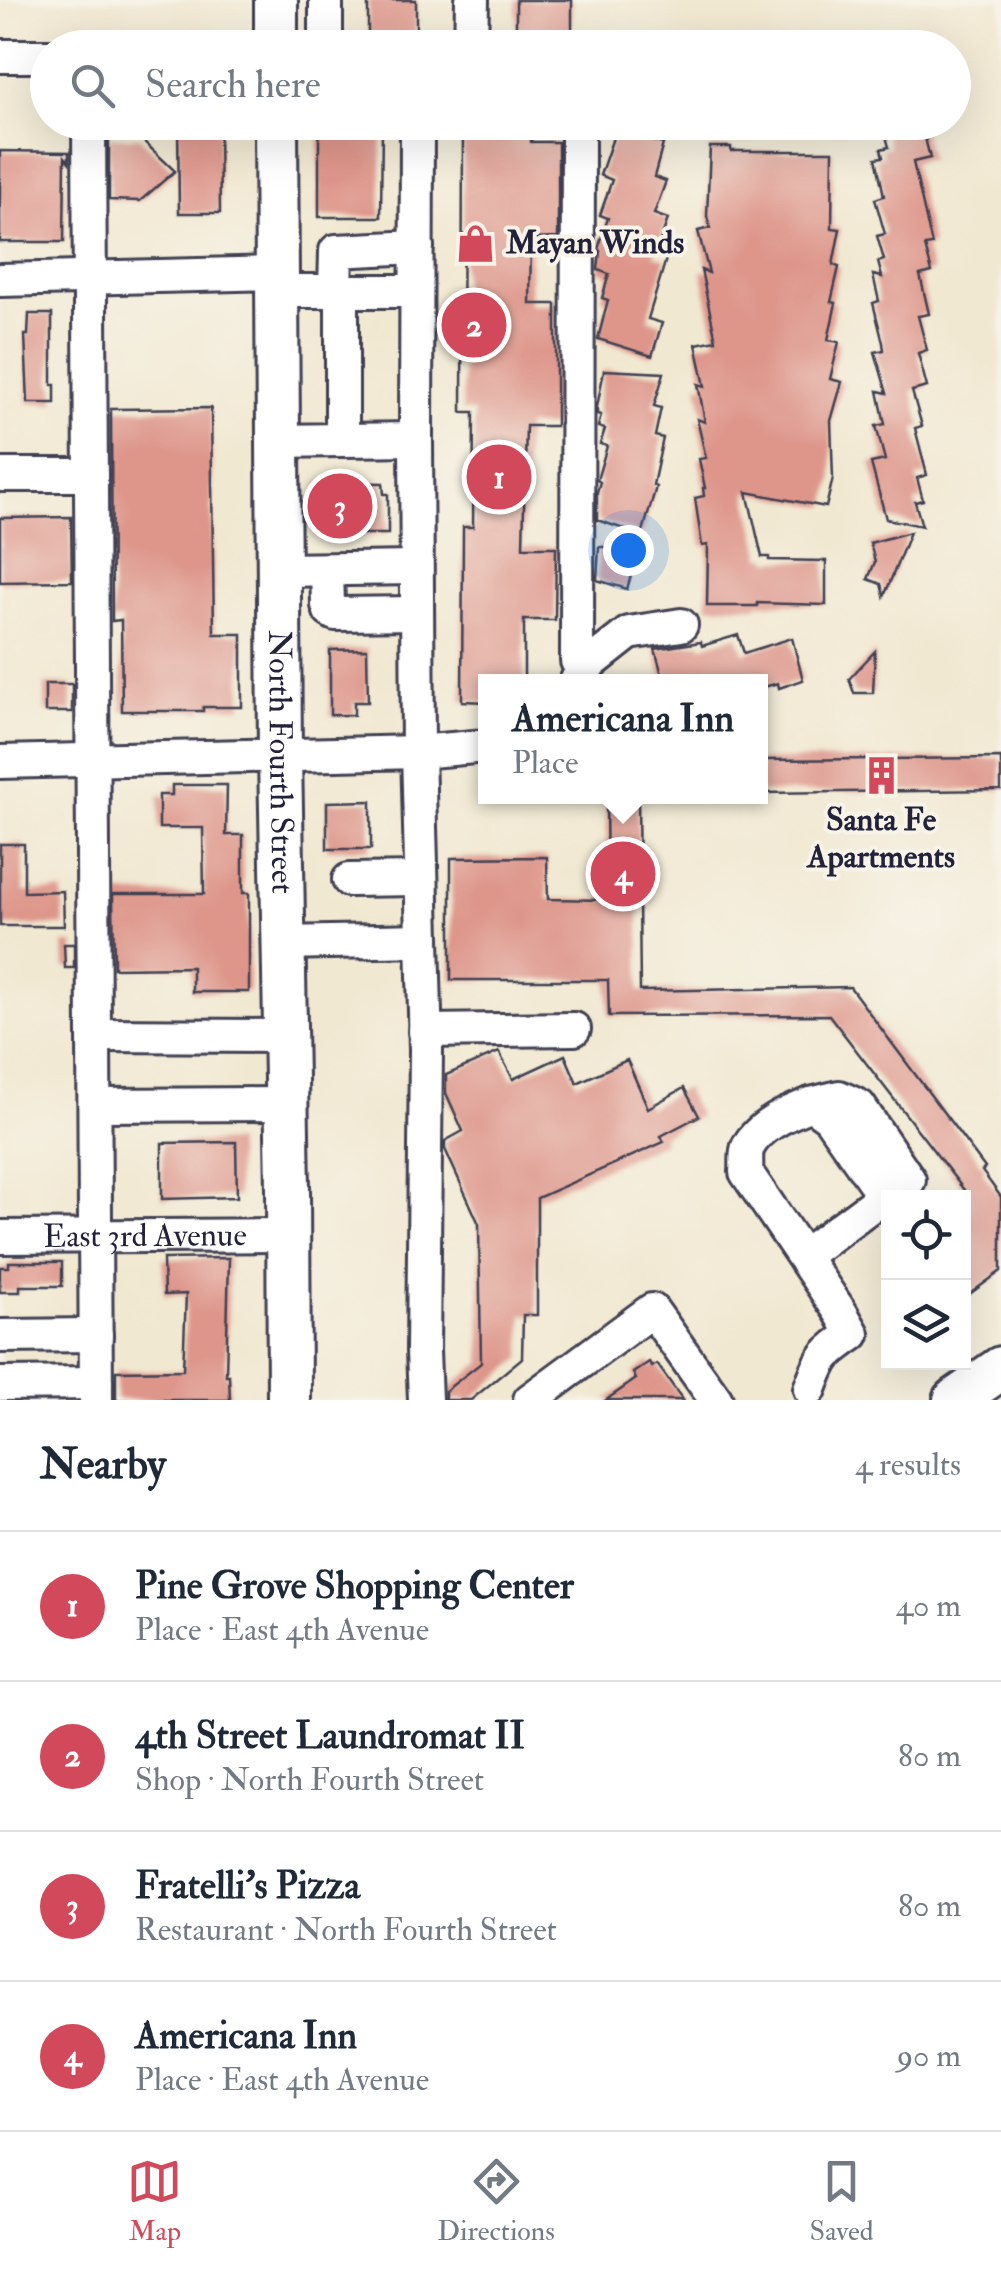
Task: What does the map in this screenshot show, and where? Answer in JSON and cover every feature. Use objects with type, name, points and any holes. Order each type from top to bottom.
[{"type":"main road","points":[[276,0],[276,30]]},
{"type":"main road","name":"North Fourth Street","points":[[276,140],[290,1400]]},
{"type":"main road","points":[[955,1400],[1001,1368]]},
{"type":"street","points":[[326,0],[326,30]]},
{"type":"street","points":[[471,30],[472,0]]},
{"type":"street","points":[[0,56],[30,56]]},
{"type":"street","points":[[0,1384],[96,1391],[89,140]]},
{"type":"street","points":[[417,140],[416,568],[425,1031],[425,1400]]},
{"type":"street","points":[[578,140],[579,674]]},
{"type":"street","points":[[342,440],[336,251],[417,247]]},
{"type":"street","points":[[0,280],[277,282],[338,291],[416,291]]},
{"type":"street","points":[[278,441],[416,439]]},
{"type":"street","points":[[0,476],[91,475]]},
{"type":"street","points":[[279,570],[416,568]]},
{"type":"street","points":[[327,570],[328,605],[335,614],[417,612]]},
{"type":"street","points":[[581,674],[629,634],[680,625]]},
{"type":"street","points":[[0,762],[418,752],[478,747]]},
{"type":"street","points":[[350,880],[421,879]]},
{"type":"street","points":[[284,942],[423,940]]},
{"type":"street","points":[[425,1031],[574,1029]]},
{"type":"street","points":[[94,1036],[285,1036]]},
{"type":"street","points":[[803,1256],[909,1180],[859,1106],[839,1096],[789,1113],[747,1148],[746,1172],[853,1334],[826,1352],[808,1396]]},
{"type":"street","points":[[95,1106],[286,1104]]},
{"type":"street","name":"East 3rd Avenue","points":[[0,1237],[289,1235]]},
{"type":"street","points":[[530,1400],[652,1310],[716,1400]]},
{"type":"street","points":[[0,1336],[96,1335]]},
{"type":"building","points":[[368,0],[416,0],[416,30],[368,30]]},
{"type":"building","points":[[516,0],[572,0],[572,30],[516,30]]},
{"type":"building","points":[[109,140],[142,140],[175,171],[140,201],[109,200]]},
{"type":"building","points":[[178,140],[219,140],[220,213],[179,213]]},
{"type":"building","points":[[319,140],[382,140],[381,217],[319,217]]},
{"type":"building","points":[[463,140],[558,142],[558,238],[531,239],[530,304],[556,304],[556,426],[526,426],[523,547],[556,547],[555,620],[524,620],[524,674],[478,674],[478,702],[462,701],[463,527],[473,527],[474,412],[462,412]]},
{"type":"building","points":[[612,140],[650,140],[663,144],[654,177],[666,181],[654,214],[668,219],[655,255],[666,259],[648,319],[662,323],[652,356],[598,339],[608,300],[602,298],[609,274],[598,270],[598,249],[608,218],[600,215],[612,180],[600,175]]},
{"type":"building","points":[[887,140],[926,140],[930,158],[913,162],[932,245],[925,246],[932,272],[920,275],[929,314],[918,316],[927,350],[918,353],[927,387],[912,391],[922,426],[915,428],[927,475],[917,478],[923,500],[915,502],[922,526],[886,519],[871,463],[885,460],[876,426],[885,424],[878,391],[887,393],[875,352],[884,350],[873,303],[879,301],[873,275],[882,277],[878,262],[884,260],[877,236],[885,234],[875,199],[884,196],[876,158],[883,157],[881,149],[889,147]]},
{"type":"building","points":[[710,147],[731,147],[731,151],[833,151],[832,228],[840,229],[833,265],[839,267],[828,340],[839,342],[830,379],[842,382],[831,421],[833,478],[826,507],[747,492],[762,557],[826,561],[826,605],[707,606],[708,545],[702,546],[695,498],[704,496],[699,459],[706,458],[697,419],[705,422],[698,384],[705,386],[696,344],[716,340],[701,270],[709,273],[698,231],[710,228]]},
{"type":"building","points":[[0,151],[69,152],[69,162],[65,157],[64,242],[0,242]]},
{"type":"building","points":[[29,314],[52,314],[55,403],[28,403],[25,335]]},
{"type":"building","points":[[604,370],[664,373],[654,406],[661,408],[655,436],[663,438],[653,485],[656,487],[642,535],[597,520],[597,480],[607,446],[600,444],[605,429],[598,427],[601,415],[597,414]]},
{"type":"building","points":[[211,408],[214,634],[242,634],[242,707],[122,711],[121,620],[112,621],[111,409]]},
{"type":"building","points":[[319,482],[383,483],[384,494],[388,494],[388,534],[320,534]]},
{"type":"building","points":[[71,517],[72,581],[0,582],[0,518]]},
{"type":"building","points":[[910,532],[884,596],[881,584],[868,579],[875,562],[870,543]]},
{"type":"building","points":[[599,547],[639,547],[627,589],[597,580]]},
{"type":"building","points":[[738,635],[744,653],[792,638],[803,680],[779,688],[778,683],[768,686],[768,674],[662,674],[655,649],[701,642],[702,646]]},
{"type":"building","points":[[367,649],[368,702],[354,702],[354,715],[330,715],[330,650]]},
{"type":"building","points":[[875,651],[873,693],[854,693],[849,679]]},
{"type":"building","points":[[45,684],[72,684],[72,712],[45,712]]},
{"type":"building","name":"Santa Fe Apartments","points":[[1001,758],[1001,790],[768,793],[768,760]]},
{"type":"building","points":[[172,785],[227,785],[226,835],[243,835],[243,893],[249,893],[249,992],[192,992],[192,967],[114,968],[113,894],[204,894],[203,828],[159,828],[159,795],[172,795]]},
{"type":"building","points":[[371,801],[371,849],[327,849],[327,802]]},
{"type":"building","points":[[606,804],[638,804],[640,991],[850,987],[985,1168],[982,1171],[1001,1197],[1001,1271],[971,1293],[971,1190],[964,1190],[829,1015],[609,1016],[608,980],[451,980],[451,858],[547,857],[548,899],[607,900]]},
{"type":"building","points":[[0,844],[24,844],[24,892],[63,891],[64,926],[0,926]]},
{"type":"building","points":[[64,944],[74,944],[74,968],[65,968]]},
{"type":"building","points":[[499,1052],[513,1079],[565,1055],[577,1083],[627,1060],[648,1108],[684,1088],[699,1116],[661,1136],[664,1142],[537,1198],[537,1315],[523,1315],[522,1358],[471,1400],[445,1400],[445,1391],[481,1363],[479,1224],[445,1149],[445,1141],[463,1131],[446,1093],[446,1075]]},
{"type":"building","points":[[236,1142],[237,1197],[162,1199],[162,1143]]},
{"type":"building","points":[[229,1258],[226,1375],[230,1400],[116,1400],[116,1371],[183,1370],[186,1294],[164,1295],[163,1259]]},
{"type":"building","points":[[9,1262],[62,1262],[62,1286],[20,1286],[20,1292],[0,1292],[0,1267],[9,1267]]},
{"type":"building","points":[[649,1362],[652,1367],[657,1364],[683,1400],[606,1400],[636,1379],[633,1373]]},
{"type":"place","name":"Mayan Winds","points":[[476,243]]},
{"type":"place","name":"4th Street Laundromat II","points":[[474,325]]},
{"type":"place","name":"Pine Grove Shopping Center","points":[[499,477]]},
{"type":"place","name":"Fratelli’s Pizza","points":[[340,506]]},
{"type":"place","name":"Santa Fe Apartments","points":[[881,775]]},
{"type":"place","name":"Americana Inn","points":[[623,874]]}]
